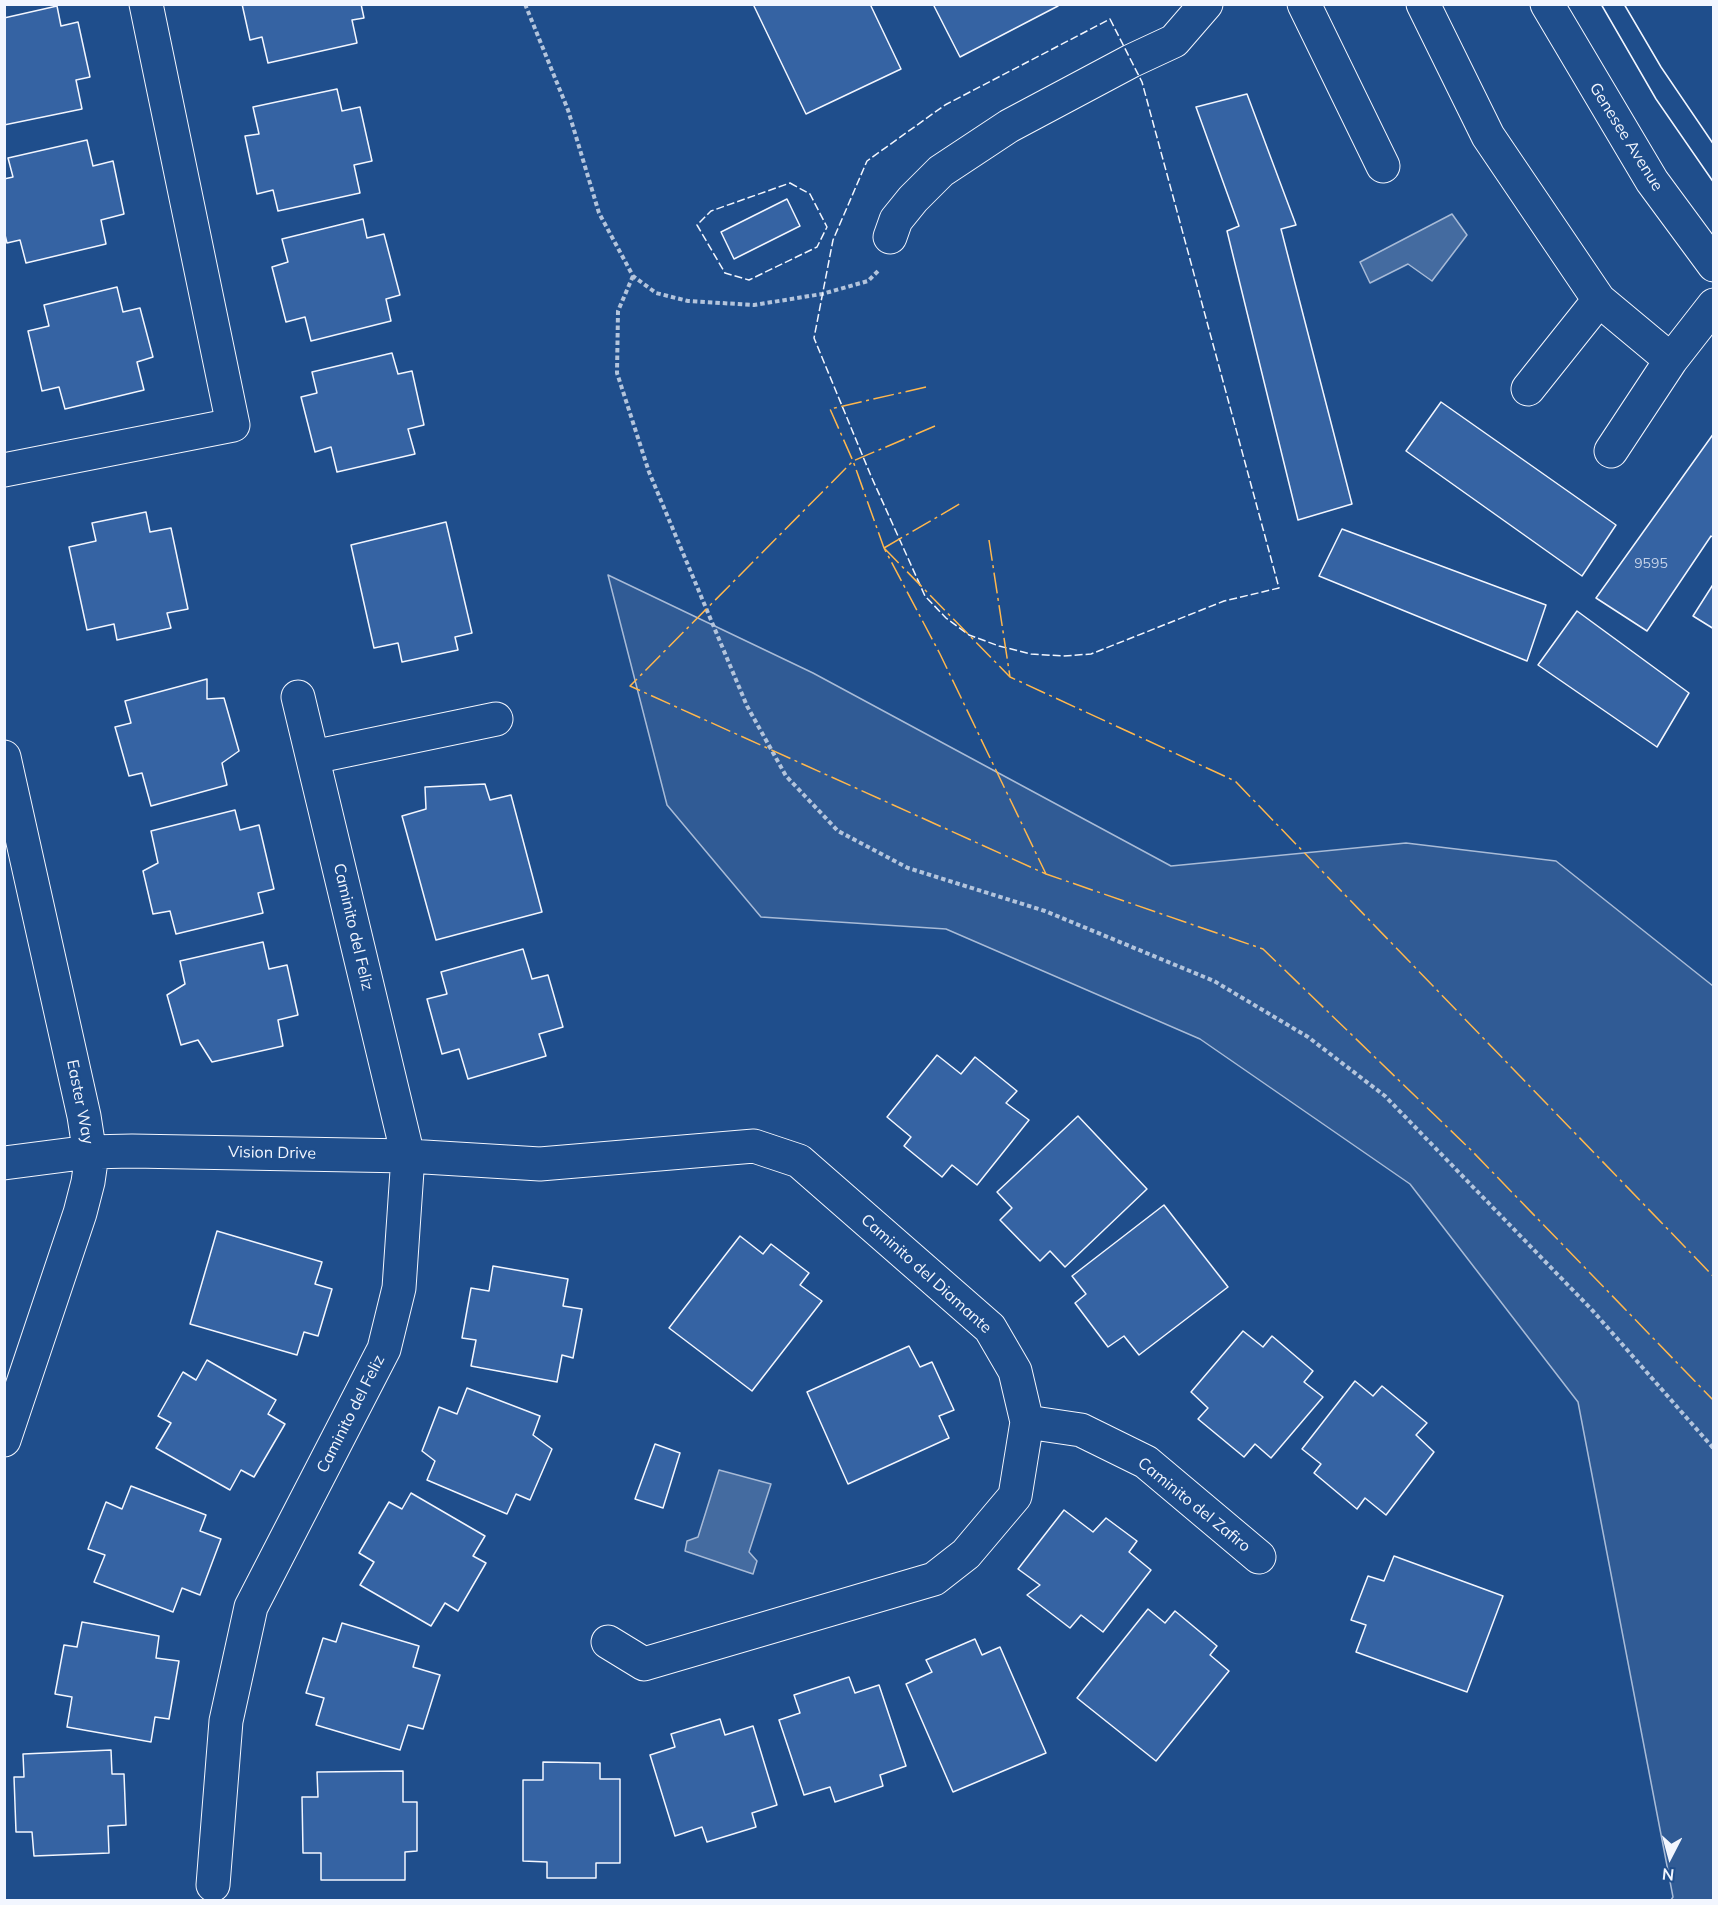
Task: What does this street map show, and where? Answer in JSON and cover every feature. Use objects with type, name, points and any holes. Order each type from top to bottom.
[{"type":"street","points":[[4,470],[233,425],[146,4]]},
{"type":"street","points":[[890,237],[896,220],[941,171],[1009,126],[1131,61],[1174,41],[1206,4]]},
{"type":"street","points":[[1304,4],[1383,166]]},
{"type":"street","points":[[1423,4],[1488,136],[1599,300],[1671,360]]},
{"type":"street","name":"Genesee Avenue","points":[[1547,4],[1652,181],[1713,265]]},
{"type":"street","points":[[1528,389],[1599,300]]},
{"type":"street","points":[[1611,451],[1671,360],[1713,305]]},
{"type":"street","name":"Caminito del Feliz","points":[[213,1886],[226,1721],[250,1607],[384,1349],[399,1288],[408,1156],[298,697]]},
{"type":"street","points":[[313,757],[496,719]]},
{"type":"street","name":"Easter Way","points":[[4,757],[84,1116],[91,1161],[80,1213],[4,1440]]},
{"type":"street","name":"Caminito del Diamante","points":[[540,1164],[754,1146],[799,1161],[990,1328],[1015,1371],[1027,1422],[1015,1496],[966,1554],[934,1579],[644,1664],[608,1642]]},
{"type":"street","name":"Vision Drive","points":[[4,1163],[89,1152],[408,1156],[540,1164]]},
{"type":"street","name":"Caminito del Zafiro","points":[[1027,1422],[1081,1431],[1146,1462],[1259,1557]]},
{"type":"path","points":[[525,4],[568,110],[599,213],[633,276],[656,293],[688,301],[754,306],[822,294],[868,281],[883,266],[890,237]]},
{"type":"path","points":[[633,276],[618,311],[617,373],[649,472],[747,706],[786,776],[838,831],[908,868],[1046,912],[1214,981],[1308,1037],[1384,1096],[1593,1311],[1713,1449]]},
{"type":"shaded area","points":[[1452,214],[1467,235],[1432,281],[1408,264],[1370,283],[1360,262]]},
{"type":"shaded area","points":[[608,575],[813,673],[1171,866],[1406,843],[1556,861],[1713,986],[1713,1900],[1671,1900],[1673,1897],[1578,1402],[1410,1184],[1200,1039],[946,929],[761,917],[667,805]]},
{"type":"shaded area","points":[[719,1470],[771,1484],[749,1552],[757,1561],[753,1574],[685,1551],[687,1541],[698,1537]]},
{"type":"building","points":[[242,4],[361,4],[364,18],[352,20],[357,43],[268,63],[262,37],[250,40]]},
{"type":"building","points":[[753,4],[870,4],[901,69],[806,114]]},
{"type":"building","points":[[933,4],[1057,4],[1058,6],[960,57]]},
{"type":"building","points":[[57,6],[61,26],[78,22],[90,77],[76,80],[82,109],[4,125],[4,18]]},
{"type":"building","points":[[337,89],[342,111],[360,107],[372,161],[354,165],[360,193],[278,211],[273,190],[257,194],[245,136],[259,134],[253,107]]},
{"type":"building","points":[[1247,94],[1296,225],[1281,229],[1352,504],[1298,520],[1227,231],[1239,226],[1196,107]]},
{"type":"building","points":[[87,140],[93,166],[113,161],[124,214],[101,220],[106,244],[26,263],[20,240],[7,243],[4,231],[4,179],[13,177],[8,158]]},
{"type":"building","points":[[787,199],[800,226],[734,259],[721,232]]},
{"type":"building","points":[[363,219],[367,238],[384,234],[400,295],[386,299],[391,321],[311,341],[305,317],[286,322],[272,267],[288,262],[282,239]]},
{"type":"building","points":[[117,287],[123,312],[140,308],[153,357],[137,362],[144,390],[65,409],[59,387],[42,391],[28,331],[49,326],[44,305]]},
{"type":"building","points":[[392,353],[398,374],[412,371],[424,425],[408,429],[415,454],[337,472],[331,447],[315,452],[301,397],[317,393],[312,372]]},
{"type":"building","points":[[1441,402],[1616,525],[1582,576],[1406,451]]},
{"type":"building","points":[[1714,433],[1714,538],[1711,536],[1647,631],[1596,598]]},
{"type":"building","points":[[146,512],[150,532],[171,528],[188,609],[167,613],[171,628],[117,640],[114,624],[87,630],[69,547],[96,541],[92,523]]},
{"type":"building","points":[[446,522],[472,633],[455,637],[458,650],[402,662],[398,643],[374,648],[351,545]]},
{"type":"building","points":[[1342,529],[1546,605],[1527,661],[1319,576]]},
{"type":"building","points":[[1714,583],[1714,629],[1693,616]]},
{"type":"building","points":[[1577,611],[1689,693],[1657,747],[1538,665]]},
{"type":"building","points":[[207,679],[207,699],[224,698],[239,751],[222,763],[227,785],[151,806],[142,773],[129,776],[115,727],[131,723],[125,701]]},
{"type":"building","points":[[485,784],[490,800],[511,795],[542,912],[436,940],[402,816],[426,809],[425,787]]},
{"type":"building","points":[[235,810],[240,830],[259,825],[274,889],[258,893],[263,913],[176,934],[170,911],[153,914],[143,871],[158,863],[151,831]]},
{"type":"building","points":[[263,942],[269,969],[287,965],[298,1015],[278,1020],[283,1046],[212,1062],[198,1040],[181,1045],[167,995],[185,984],[180,961]]},
{"type":"building","points":[[523,949],[532,979],[548,975],[563,1027],[539,1034],[546,1056],[468,1079],[459,1049],[442,1054],[427,999],[447,994],[441,972]]},
{"type":"building","points":[[937,1055],[961,1074],[975,1057],[1017,1091],[1006,1103],[1029,1120],[977,1185],[952,1165],[942,1177],[904,1146],[911,1137],[887,1117]]},
{"type":"building","points":[[1078,1116],[1147,1189],[1065,1267],[1050,1251],[1040,1261],[1000,1220],[1012,1208],[997,1192]]},
{"type":"building","points":[[1164,1205],[1228,1287],[1139,1355],[1124,1336],[1108,1347],[1075,1303],[1086,1294],[1072,1276]]},
{"type":"building","points":[[217,1231],[322,1262],[315,1284],[332,1289],[318,1336],[304,1332],[297,1355],[190,1324]]},
{"type":"building","points":[[740,1236],[763,1254],[771,1244],[809,1273],[800,1285],[822,1301],[752,1391],[669,1328]]},
{"type":"building","points":[[493,1266],[568,1279],[563,1306],[582,1309],[573,1358],[562,1355],[557,1382],[471,1366],[476,1340],[462,1338],[471,1288],[489,1291]]},
{"type":"building","points":[[1243,1331],[1263,1347],[1272,1336],[1313,1371],[1304,1382],[1323,1397],[1271,1458],[1255,1444],[1244,1457],[1198,1419],[1208,1408],[1191,1392]]},
{"type":"building","points":[[909,1346],[920,1367],[932,1362],[954,1410],[939,1416],[949,1438],[848,1484],[807,1392]]},
{"type":"building","points":[[207,1360],[276,1400],[268,1414],[285,1424],[254,1477],[241,1470],[230,1490],[156,1448],[171,1423],[158,1416],[183,1372],[196,1380]]},
{"type":"building","points":[[1355,1381],[1373,1396],[1382,1386],[1427,1423],[1416,1435],[1434,1452],[1386,1515],[1365,1498],[1357,1509],[1314,1473],[1321,1464],[1302,1449]]},
{"type":"building","points":[[467,1388],[540,1416],[533,1435],[552,1449],[530,1500],[516,1494],[507,1514],[427,1480],[435,1461],[422,1451],[439,1407],[457,1414]]},
{"type":"building","points":[[655,1444],[680,1453],[663,1508],[635,1499]]},
{"type":"building","points":[[131,1486],[206,1515],[200,1531],[221,1539],[200,1595],[182,1588],[173,1612],[94,1582],[105,1555],[88,1549],[106,1502],[122,1509]]},
{"type":"building","points":[[411,1493],[485,1536],[473,1556],[486,1563],[458,1611],[445,1603],[431,1626],[360,1585],[374,1562],[359,1553],[389,1502],[402,1509]]},
{"type":"building","points":[[1064,1510],[1093,1532],[1106,1518],[1137,1541],[1129,1552],[1151,1570],[1103,1632],[1081,1615],[1070,1628],[1027,1595],[1040,1585],[1018,1569]]},
{"type":"building","points":[[1394,1556],[1503,1596],[1467,1692],[1356,1652],[1366,1625],[1351,1620],[1368,1576],[1384,1581]]},
{"type":"building","points":[[1148,1609],[1165,1623],[1175,1611],[1217,1646],[1210,1655],[1229,1671],[1156,1761],[1077,1698]]},
{"type":"building","points":[[82,1622],[159,1636],[156,1658],[179,1661],[169,1719],[155,1717],[151,1742],[67,1727],[72,1697],[55,1694],[64,1645],[77,1647]]},
{"type":"building","points":[[342,1623],[419,1646],[413,1667],[440,1675],[423,1729],[408,1725],[400,1750],[316,1725],[324,1698],[306,1693],[323,1638],[336,1642]]},
{"type":"building","points":[[975,1639],[982,1655],[1000,1647],[1046,1753],[953,1792],[906,1684],[932,1672],[926,1660]]},
{"type":"building","points":[[849,1677],[855,1693],[879,1685],[906,1766],[880,1775],[883,1786],[835,1802],[830,1787],[804,1795],[779,1720],[800,1713],[794,1695]]},
{"type":"building","points":[[720,1719],[725,1735],[753,1726],[777,1805],[752,1813],[756,1827],[707,1842],[702,1827],[675,1836],[650,1755],[675,1747],[671,1734]]},
{"type":"building","points":[[111,1750],[112,1774],[124,1774],[126,1825],[108,1826],[109,1853],[34,1856],[32,1832],[16,1832],[14,1777],[24,1777],[23,1754]]},
{"type":"building","points":[[543,1762],[600,1763],[600,1779],[620,1779],[620,1863],[596,1863],[596,1878],[547,1878],[547,1862],[523,1861],[523,1780],[543,1780]]},
{"type":"building","points":[[403,1771],[403,1802],[417,1802],[417,1851],[405,1852],[405,1880],[321,1880],[321,1853],[303,1853],[302,1797],[318,1797],[317,1772]]},
{"type":"tram line","points":[[1601,4],[1656,99],[1714,183]]},
{"type":"tram line","points":[[1624,4],[1661,67],[1714,145]]},
{"type":"fence","points":[[1110,19],[1142,82],[1279,588],[1224,601],[1091,654],[1063,656],[1031,654],[969,635],[946,618],[925,596],[871,476],[814,338],[833,240],[867,161],[945,105],[1110,19]]},
{"type":"fence","points":[[790,183],[810,194],[827,227],[817,247],[749,280],[725,273],[697,225],[711,211],[790,183]]},
{"type":"power","points":[[926,387],[830,409],[853,461],[884,548],[940,654],[1046,874]]},
{"type":"power","points":[[935,426],[853,461],[630,686],[1046,874],[1263,949],[1472,1151],[1714,1401]]},
{"type":"power","points":[[884,548],[963,502]]},
{"type":"power","points":[[989,540],[1010,677]]},
{"type":"power","points":[[884,548],[1010,677],[1235,781],[1714,1277]]}]
